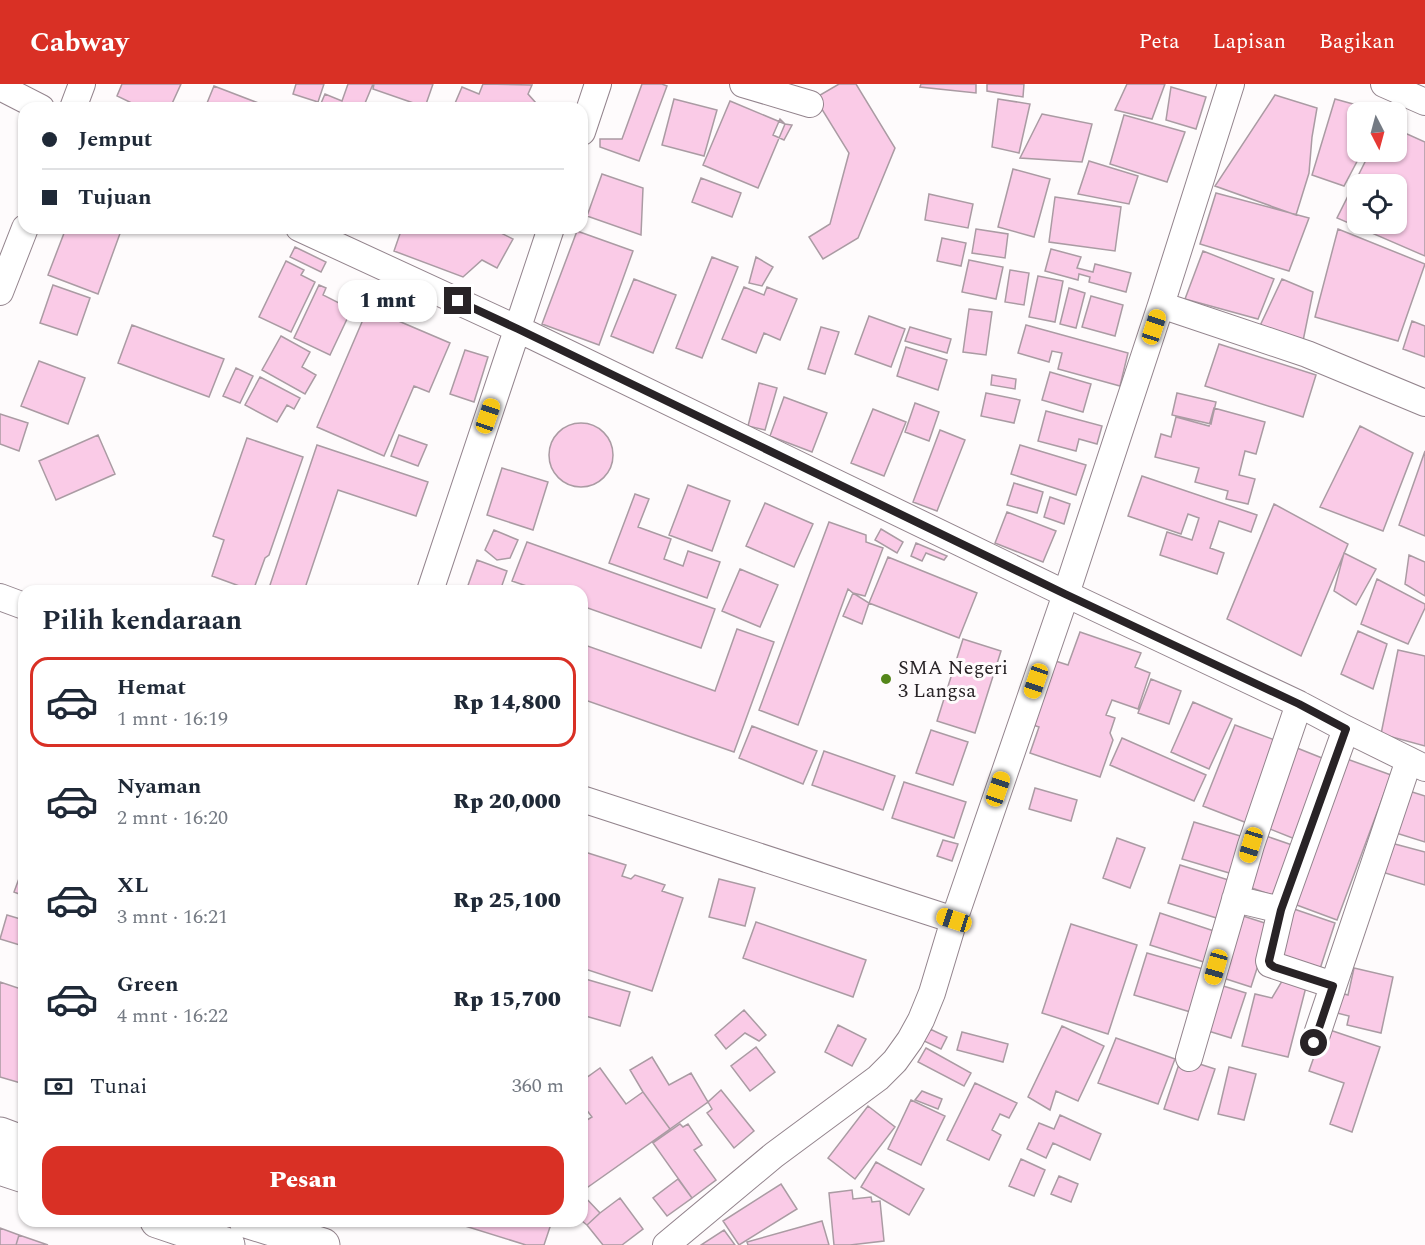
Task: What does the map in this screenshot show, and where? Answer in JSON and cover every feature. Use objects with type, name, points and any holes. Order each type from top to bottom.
[{"type":"main road","points":[[0,1134],[18,1141]]},
{"type":"main road","points":[[0,1168],[18,1174]]},
{"type":"main road","points":[[175,1227],[228,1245]]},
{"type":"main road","points":[[265,1227],[323,1245]]},
{"type":"street","points":[[75,102],[82,84]]},
{"type":"street","points":[[588,114],[598,84]]},
{"type":"street","points":[[743,84],[810,104]]},
{"type":"street","points":[[666,1245],[774,1155],[878,1078],[895,1061],[921,1020],[932,993],[954,920],[1161,305],[1231,84]]},
{"type":"street","points":[[1384,84],[1425,102]]},
{"type":"street","points":[[0,87],[29,102]]},
{"type":"street","points":[[0,292],[23,234]]},
{"type":"street","points":[[312,234],[518,329],[1065,594],[1299,704],[1417,764],[1333,986],[1314,1043]]},
{"type":"street","points":[[431,585],[549,234]]},
{"type":"street","points":[[1161,305],[1307,354],[1425,403]]},
{"type":"street","points":[[0,597],[18,604]]},
{"type":"street","points":[[1190,1058],[1235,899],[1299,704]]},
{"type":"street","points":[[1333,986],[1270,964],[1269,961],[1281,910],[1346,729]]},
{"type":"street","points":[[588,801],[954,920]]},
{"type":"street","points":[[1235,899],[1281,910]]},
{"type":"building","points":[[122,84],[181,84],[173,102],[130,102],[117,96]]},
{"type":"building","points":[[296,84],[324,84],[318,102],[293,94]]},
{"type":"building","points":[[348,84],[373,84],[366,102],[322,102],[325,94],[342,101]]},
{"type":"building","points":[[374,84],[433,84],[427,102],[411,102],[373,89]]},
{"type":"building","points":[[483,84],[532,85],[528,94],[535,102],[456,102],[462,87],[479,94]]},
{"type":"building","points":[[642,84],[667,86],[639,161],[600,147],[600,139],[622,139]]},
{"type":"building","points":[[839,84],[856,84],[895,148],[858,238],[823,259],[809,237],[830,224],[849,153],[815,98]]},
{"type":"building","points":[[921,84],[976,84],[976,93],[920,87]]},
{"type":"building","points":[[987,84],[1024,84],[1023,97],[987,91]]},
{"type":"building","points":[[1127,84],[1165,84],[1152,119],[1115,110]]},
{"type":"building","points":[[214,86],[256,102],[207,102]]},
{"type":"building","points":[[1171,87],[1206,97],[1196,129],[1166,120]]},
{"type":"building","points":[[1275,95],[1317,108],[1309,173],[1296,215],[1215,186]]},
{"type":"building","points":[[674,99],[717,110],[704,156],[662,145]]},
{"type":"building","points":[[998,99],[1030,104],[1019,153],[992,147]]},
{"type":"building","points":[[1335,99],[1347,102],[1347,162],[1357,162],[1350,174],[1347,174],[1344,186],[1312,175]]},
{"type":"building","points":[[730,101],[785,124],[758,188],[703,165]]},
{"type":"building","points":[[1042,114],[1092,124],[1082,162],[1020,158]]},
{"type":"building","points":[[1124,115],[1185,132],[1167,182],[1110,164]]},
{"type":"building","points":[[780,119],[785,124],[792,125],[784,140],[773,135]]},
{"type":"building","points":[[1407,134],[1425,142],[1425,256],[1374,234],[1407,234],[1407,174],[1359,174],[1365,162],[1407,162]]},
{"type":"building","points":[[1089,161],[1138,176],[1129,204],[1078,194]]},
{"type":"building","points":[[1013,169],[1050,179],[1034,237],[998,227]]},
{"type":"building","points":[[602,174],[643,188],[641,235],[588,216]]},
{"type":"building","points":[[701,178],[741,193],[732,217],[692,202]]},
{"type":"building","points":[[1216,193],[1309,218],[1289,271],[1200,244]]},
{"type":"building","points":[[929,194],[973,204],[968,228],[925,220]]},
{"type":"building","points":[[1055,197],[1121,207],[1115,251],[1049,242]]},
{"type":"building","points":[[1347,198],[1347,222],[1337,218]]},
{"type":"building","points":[[976,229],[1008,234],[1005,258],[972,253]]},
{"type":"building","points":[[1338,229],[1425,264],[1398,341],[1315,317]]},
{"type":"building","points":[[64,234],[120,234],[98,294],[48,275]]},
{"type":"building","points":[[400,234],[503,234],[513,239],[497,268],[482,260],[463,277],[394,251]]},
{"type":"building","points":[[576,234],[585,234],[633,251],[599,345],[542,324]]},
{"type":"building","points":[[942,238],[966,243],[961,266],[937,261]]},
{"type":"building","points":[[295,247],[326,262],[321,272],[290,257]]},
{"type":"building","points":[[1051,249],[1081,257],[1077,268],[1093,272],[1095,264],[1131,273],[1126,292],[1089,282],[1090,277],[1079,274],[1078,280],[1045,271]]},
{"type":"building","points":[[1203,251],[1274,279],[1258,319],[1185,299]]},
{"type":"building","points":[[712,257],[738,267],[702,358],[676,348]]},
{"type":"building","points":[[756,257],[773,267],[762,286],[749,283]]},
{"type":"building","points":[[969,260],[1003,267],[996,299],[962,292]]},
{"type":"building","points":[[286,261],[304,270],[301,275],[315,282],[291,332],[259,317]]},
{"type":"building","points":[[1010,270],[1029,273],[1024,305],[1005,302]]},
{"type":"building","points":[[1038,276],[1063,281],[1055,322],[1029,317]]},
{"type":"building","points":[[634,279],[676,295],[653,353],[611,336]]},
{"type":"building","points":[[1282,279],[1313,292],[1303,341],[1258,330]]},
{"type":"building","points":[[380,281],[400,290],[391,310],[371,301]]},
{"type":"building","points":[[53,285],[90,298],[77,335],[40,323]]},
{"type":"building","points":[[319,285],[326,288],[323,295],[347,307],[344,313],[348,317],[330,355],[294,338]]},
{"type":"building","points":[[744,287],[764,295],[767,287],[797,299],[780,340],[764,333],[756,353],[722,339]]},
{"type":"building","points":[[1069,288],[1085,293],[1076,328],[1060,324]]},
{"type":"building","points":[[1091,296],[1123,305],[1115,336],[1082,327]]},
{"type":"building","points":[[368,308],[450,343],[429,392],[414,386],[384,456],[317,427]]},
{"type":"building","points":[[969,309],[992,312],[986,355],[963,352]]},
{"type":"building","points":[[869,316],[905,329],[891,367],[855,354]]},
{"type":"building","points":[[1412,321],[1425,326],[1425,357],[1403,349]]},
{"type":"building","points":[[132,325],[224,359],[209,397],[118,363]]},
{"type":"building","points":[[1026,325],[1128,353],[1120,386],[1058,369],[1062,353],[1052,351],[1049,362],[1018,353]]},
{"type":"building","points":[[821,327],[839,332],[825,374],[808,369]]},
{"type":"building","points":[[910,327],[951,339],[947,353],[905,341]]},
{"type":"building","points":[[281,336],[310,352],[302,367],[316,375],[305,394],[262,370]]},
{"type":"building","points":[[1219,344],[1316,375],[1303,417],[1205,386]]},
{"type":"building","points":[[906,347],[947,360],[938,390],[897,376]]},
{"type":"building","points":[[465,350],[488,357],[474,402],[450,394]]},
{"type":"building","points":[[39,361],[85,378],[68,424],[21,406]]},
{"type":"building","points":[[236,368],[253,376],[240,403],[223,396]]},
{"type":"building","points":[[1050,372],[1091,384],[1083,412],[1042,400]]},
{"type":"building","points":[[992,375],[1016,379],[1015,389],[991,385]]},
{"type":"building","points":[[260,377],[300,398],[294,409],[287,405],[277,422],[245,405]]},
{"type":"building","points":[[759,383],[777,388],[765,430],[748,426]]},
{"type":"building","points":[[986,393],[1020,400],[1014,423],[981,416]]},
{"type":"building","points":[[1177,393],[1216,402],[1211,424],[1172,415]]},
{"type":"building","points":[[784,397],[827,413],[812,452],[770,436]]},
{"type":"building","points":[[915,403],[939,412],[929,441],[905,432]]},
{"type":"building","points":[[1214,408],[1265,422],[1256,454],[1245,451],[1239,475],[1255,479],[1248,504],[1226,499],[1228,491],[1195,482],[1199,468],[1155,457],[1161,434],[1171,437],[1176,417],[1209,426]]},
{"type":"building","points":[[873,409],[906,422],[884,476],[851,463]]},
{"type":"building","points":[[1046,411],[1102,426],[1097,444],[1079,439],[1076,451],[1038,441]]},
{"type":"building","points":[[0,414],[28,423],[19,451],[0,444]]},
{"type":"building","points":[[575,423],[587,423],[604,432],[611,443],[613,455],[611,467],[604,478],[587,487],[575,487],[563,482],[554,473],[549,461],[549,449],[554,437],[563,428]]},
{"type":"building","points":[[1360,426],[1413,453],[1383,531],[1320,507]]},
{"type":"building","points":[[940,430],[965,440],[937,511],[913,502]]},
{"type":"building","points":[[98,435],[115,474],[56,500],[39,461]]},
{"type":"building","points":[[399,435],[427,445],[418,466],[391,456]]},
{"type":"building","points":[[247,438],[303,457],[269,555],[265,558],[255,585],[237,585],[212,576],[224,540],[213,536]]},
{"type":"building","points":[[317,445],[428,482],[416,516],[338,490],[306,585],[270,585]]},
{"type":"building","points":[[1020,445],[1086,465],[1076,495],[1011,474]]},
{"type":"building","points":[[1425,451],[1425,536],[1399,525]]},
{"type":"building","points":[[502,468],[548,482],[533,530],[487,515]]},
{"type":"building","points":[[1142,476],[1257,515],[1251,532],[1219,521],[1210,548],[1224,553],[1217,574],[1160,555],[1167,532],[1192,540],[1199,518],[1188,514],[1181,534],[1128,516]]},
{"type":"building","points":[[1014,483],[1043,492],[1037,513],[1007,505]]},
{"type":"building","points":[[688,485],[730,501],[712,551],[669,535]]},
{"type":"building","points":[[635,494],[649,499],[638,527],[671,539],[664,559],[683,566],[688,551],[720,562],[707,598],[609,563]]},
{"type":"building","points":[[1050,497],[1070,504],[1064,524],[1044,517]]},
{"type":"building","points":[[765,503],[813,524],[794,567],[746,546]]},
{"type":"building","points":[[1274,504],[1348,544],[1301,656],[1227,619]]},
{"type":"building","points":[[1007,512],[1056,531],[1043,562],[995,543]]},
{"type":"building","points":[[829,522],[866,535],[866,542],[883,548],[865,596],[848,589],[798,725],[759,710]]},
{"type":"building","points":[[881,529],[903,542],[897,553],[875,540]]},
{"type":"building","points":[[494,530],[518,540],[510,558],[497,560],[485,550]]},
{"type":"building","points":[[527,542],[715,609],[701,648],[588,608],[588,585],[524,585],[512,581]]},
{"type":"building","points":[[916,543],[947,556],[944,560],[926,553],[922,561],[911,556]]},
{"type":"building","points":[[1344,553],[1376,569],[1356,605],[1334,591]]},
{"type":"building","points":[[1409,555],[1425,562],[1425,596],[1405,584]]},
{"type":"building","points":[[888,557],[977,593],[959,638],[869,603]]},
{"type":"building","points":[[477,560],[507,571],[502,585],[468,585]]},
{"type":"building","points":[[740,569],[778,585],[760,627],[722,611]]},
{"type":"building","points":[[1377,579],[1425,604],[1408,644],[1361,624]]},
{"type":"building","points":[[853,593],[869,603],[862,624],[843,616]]},
{"type":"building","points":[[737,629],[774,642],[734,752],[588,701],[588,646],[715,691]]},
{"type":"building","points":[[1358,631],[1387,644],[1373,689],[1341,674]]},
{"type":"building","points":[[1080,632],[1141,653],[1135,667],[1150,673],[1138,709],[1112,700],[1106,715],[1115,718],[1110,733],[1113,740],[1100,777],[1030,753],[1039,727],[1024,722],[1046,658],[1068,665]]},
{"type":"building","points":[[963,639],[1001,651],[975,733],[937,721]]},
{"type":"building","points":[[1398,650],[1425,656],[1425,746],[1381,734]]},
{"type":"building","points":[[1151,679],[1181,691],[1169,724],[1138,713]]},
{"type":"building","points":[[1193,702],[1232,719],[1209,769],[1171,752]]},
{"type":"building","points":[[1235,725],[1280,742],[1247,823],[1203,806]]},
{"type":"building","points":[[752,726],[817,751],[803,784],[739,758]]},
{"type":"building","points":[[931,730],[968,742],[953,785],[916,773]]},
{"type":"building","points":[[1122,738],[1206,775],[1194,801],[1110,765]]},
{"type":"building","points":[[1292,746],[1332,762],[1300,841],[1260,825]]},
{"type":"building","points":[[824,751],[895,776],[883,810],[812,785]]},
{"type":"building","points":[[1347,759],[1391,775],[1337,920],[1294,904]]},
{"type":"building","points":[[904,782],[966,802],[954,838],[892,818]]},
{"type":"building","points":[[1035,788],[1077,800],[1071,821],[1029,809]]},
{"type":"building","points":[[1409,791],[1425,796],[1425,842],[1396,833]]},
{"type":"building","points":[[1194,822],[1247,838],[1236,875],[1182,859]]},
{"type":"building","points":[[1266,836],[1295,846],[1278,897],[1249,887]]},
{"type":"building","points":[[1117,838],[1145,848],[1130,888],[1103,878]]},
{"type":"building","points":[[943,840],[958,844],[952,861],[937,856]]},
{"type":"building","points":[[1391,843],[1425,852],[1425,885],[1382,872]]},
{"type":"building","points":[[588,853],[626,865],[622,876],[631,879],[635,875],[665,885],[662,891],[683,898],[652,991],[588,970]]},
{"type":"building","points":[[1180,865],[1235,882],[1223,920],[1168,903]]},
{"type":"building","points":[[719,879],[755,888],[745,926],[709,917]]},
{"type":"building","points":[[18,881],[18,894],[14,892]]},
{"type":"building","points":[[1294,909],[1335,923],[1318,975],[1277,961]]},
{"type":"building","points":[[1160,913],[1220,933],[1210,964],[1150,945]]},
{"type":"building","points":[[7,915],[18,918],[18,944],[0,939]]},
{"type":"building","points":[[1240,915],[1271,925],[1251,987],[1220,977]]},
{"type":"building","points":[[756,922],[866,960],[853,997],[743,958]]},
{"type":"building","points":[[1071,924],[1137,945],[1108,1034],[1042,1013]]},
{"type":"building","points":[[1147,953],[1210,971],[1197,1014],[1134,995]]},
{"type":"building","points":[[1354,968],[1393,977],[1381,1033],[1347,1025],[1349,1016],[1333,1012],[1337,992],[1348,995]]},
{"type":"building","points":[[588,980],[630,992],[620,1026],[588,1017]]},
{"type":"building","points":[[1282,981],[1306,987],[1288,1057],[1242,1046],[1255,994],[1272,998]]},
{"type":"building","points":[[0,982],[18,988],[18,1082],[0,1077]]},
{"type":"building","points":[[1220,985],[1246,993],[1231,1038],[1205,1030]]},
{"type":"building","points":[[744,1010],[766,1035],[759,1041],[745,1033],[726,1049],[715,1035]]},
{"type":"building","points":[[838,1025],[866,1039],[852,1066],[825,1052]]},
{"type":"building","points":[[1062,1026],[1104,1046],[1078,1101],[1056,1091],[1050,1110],[1028,1097]]},
{"type":"building","points":[[1324,1028],[1380,1047],[1352,1132],[1330,1124],[1344,1083],[1309,1071]]},
{"type":"building","points":[[930,1029],[947,1037],[941,1049],[924,1041]]},
{"type":"building","points":[[962,1032],[1008,1044],[1003,1062],[957,1050]]},
{"type":"building","points":[[1116,1038],[1175,1059],[1158,1104],[1098,1083]]},
{"type":"building","points":[[756,1047],[775,1072],[750,1091],[731,1066]]},
{"type":"building","points":[[926,1048],[971,1073],[964,1086],[918,1062]]},
{"type":"building","points":[[652,1057],[669,1085],[691,1073],[708,1102],[670,1129],[630,1070]]},
{"type":"building","points":[[1181,1058],[1215,1069],[1198,1120],[1164,1109]]},
{"type":"building","points":[[1229,1067],[1256,1074],[1244,1120],[1218,1114]]},
{"type":"building","points":[[600,1068],[626,1104],[643,1092],[670,1129],[588,1187],[588,1119],[592,1117],[588,1112],[588,1077]]},
{"type":"building","points":[[975,1083],[1017,1103],[1009,1118],[1000,1114],[992,1130],[1001,1135],[989,1160],[947,1140]]},
{"type":"building","points":[[721,1090],[754,1131],[734,1148],[707,1113],[712,1109],[708,1102]]},
{"type":"building","points":[[922,1091],[942,1099],[938,1109],[915,1100]]},
{"type":"building","points":[[911,1100],[945,1116],[921,1165],[888,1149]]},
{"type":"building","points":[[868,1106],[895,1127],[855,1179],[828,1158]]},
{"type":"building","points":[[1060,1115],[1101,1134],[1090,1160],[1053,1143],[1046,1158],[1027,1149],[1039,1123],[1054,1129]]},
{"type":"building","points":[[680,1124],[683,1127],[688,1124],[702,1145],[694,1150],[716,1180],[692,1198],[653,1143]]},
{"type":"building","points":[[1021,1159],[1045,1170],[1034,1196],[1009,1186]]},
{"type":"building","points":[[876,1162],[924,1189],[909,1215],[861,1187]]},
{"type":"building","points":[[1059,1176],[1078,1184],[1071,1202],[1051,1194]]},
{"type":"building","points":[[678,1179],[692,1198],[667,1216],[653,1198]]},
{"type":"building","points":[[781,1184],[797,1209],[739,1245],[723,1221]]},
{"type":"building","points":[[852,1190],[853,1199],[871,1197],[872,1202],[880,1201],[884,1241],[834,1245],[829,1193]]},
{"type":"building","points":[[620,1198],[643,1229],[622,1245],[603,1245],[588,1226],[600,1213]]},
{"type":"building","points":[[588,1200],[600,1213],[588,1224]]},
{"type":"building","points":[[822,1221],[829,1245],[748,1245],[747,1242]]},
{"type":"building","points":[[468,1227],[550,1227],[544,1245],[526,1245]]},
{"type":"building","points":[[0,1228],[19,1235],[16,1245],[0,1245]]},
{"type":"building","points":[[724,1230],[735,1245],[701,1245]]},
{"type":"building","points":[[19,1235],[48,1245],[16,1245]]},
{"type":"place","name":"SMA Negeri 3 Langsa","points":[[886,679]]},
{"type":"route","points":[[458,301],[1065,594],[1299,704],[1346,729],[1281,910],[1269,961],[1274,967],[1333,986],[1314,1043]]}]
